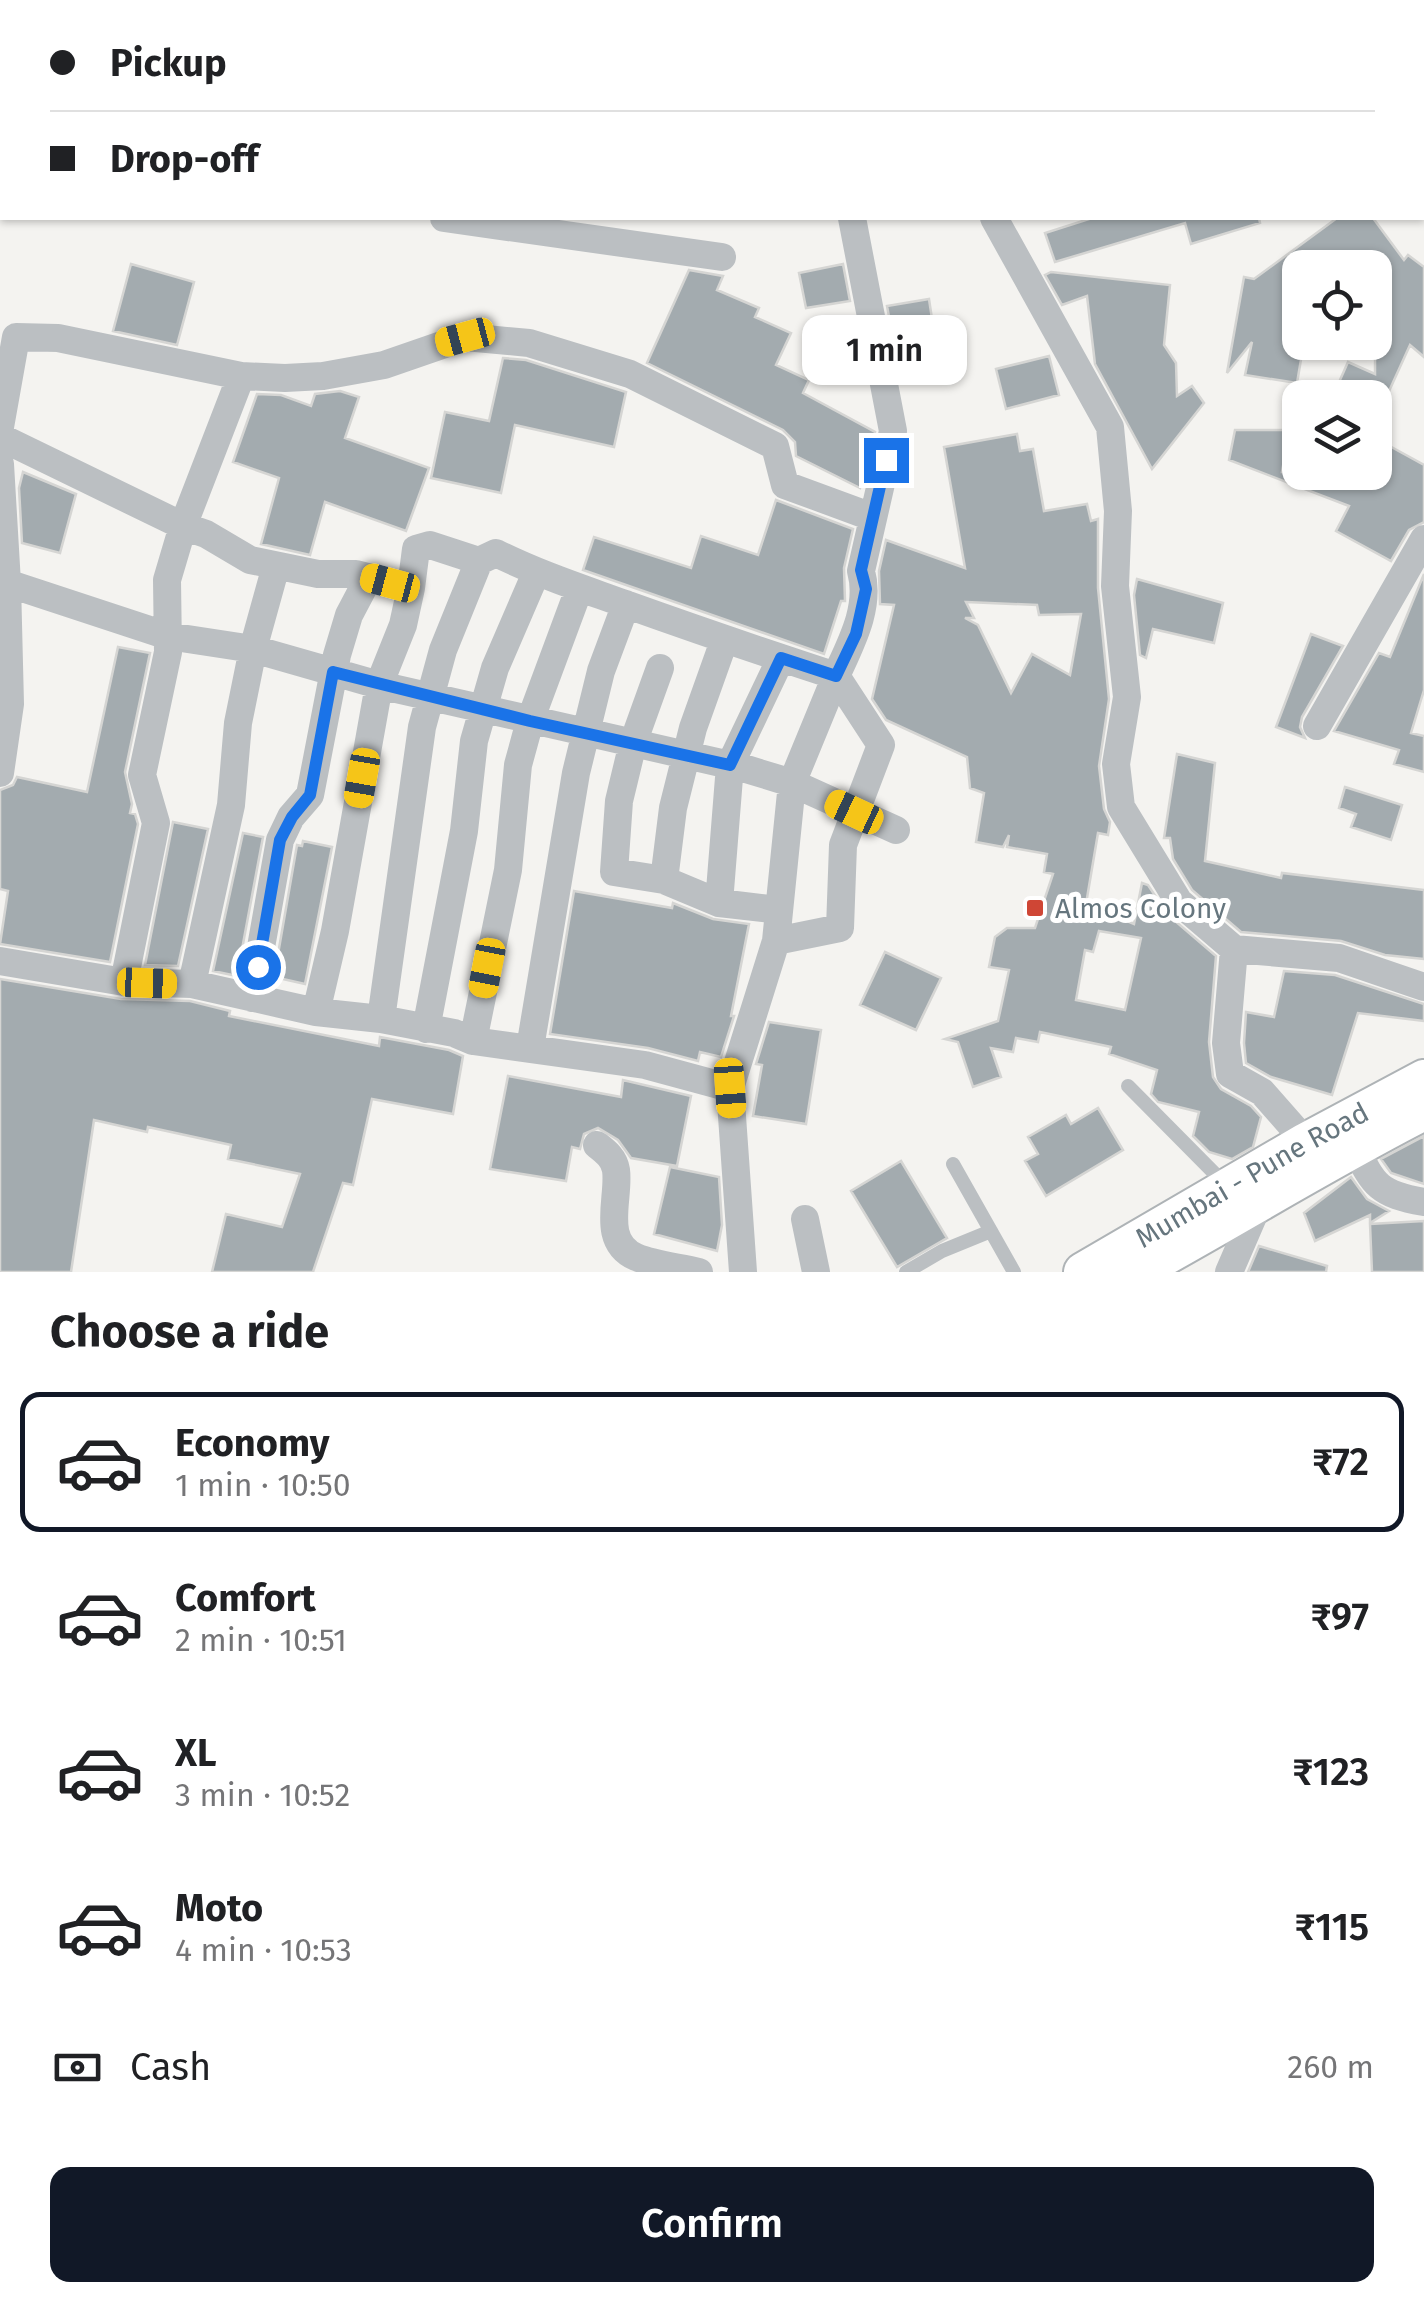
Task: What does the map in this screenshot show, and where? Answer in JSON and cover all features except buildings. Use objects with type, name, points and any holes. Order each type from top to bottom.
[{"type":"main road","name":"Mumbai - Pune Road","points":[[1136,1272],[1243,1196],[1306,1142],[1424,1079]]},
{"type":"main road","name":"Mumbai - Pune Road","points":[[1083,1272],[1243,1196],[1294,1179],[1424,1111]]},
{"type":"street","points":[[458,220],[722,257]]},
{"type":"street","points":[[743,1272],[730,1088],[776,941],[792,783],[856,634],[866,589],[861,570],[893,431],[852,220]]},
{"type":"street","points":[[995,220],[1110,427],[1118,511],[1115,586],[1127,697],[1116,764],[1122,807],[1179,902],[1234,949],[1339,958],[1424,987]]},
{"type":"street","points":[[0,427],[8,333],[58,338],[241,376],[323,376],[384,364],[465,337],[529,343],[630,374],[775,446],[785,485],[872,517]]},
{"type":"street","points":[[124,982],[156,823],[142,775],[168,652],[167,580],[183,526],[241,376]]},
{"type":"street","points":[[0,437],[206,534],[250,560],[318,574],[369,577],[411,588]]},
{"type":"street","points":[[0,464],[10,704],[0,773]]},
{"type":"street","points":[[1318,726],[1424,539]]},
{"type":"street","points":[[316,1012],[335,932],[379,685],[403,625],[416,549],[430,545],[479,562]]},
{"type":"street","points":[[381,1019],[422,727],[443,650],[479,562],[496,553],[579,589],[836,676],[882,744],[843,844],[840,928],[776,941]]},
{"type":"street","points":[[192,984],[231,805],[238,723],[276,566]]},
{"type":"street","points":[[426,1029],[464,831],[474,741],[496,668],[536,573]]},
{"type":"street","points":[[252,998],[280,840],[310,795],[333,672],[350,615],[369,577]]},
{"type":"street","points":[[7,583],[168,636],[253,649],[379,685],[730,765],[792,783],[896,830]]},
{"type":"street","points":[[473,1041],[508,870],[518,765],[530,721],[579,589]]},
{"type":"street","points":[[530,1048],[576,773],[600,671],[626,604]]},
{"type":"street","points":[[664,880],[673,808],[686,755],[724,641]]},
{"type":"street","points":[[719,903],[730,765],[781,658]]},
{"type":"street","points":[[660,668],[633,744],[619,801],[614,872],[664,880],[719,903],[779,910]]},
{"type":"street","points":[[1234,949],[1226,1044],[1230,1074],[1262,1092],[1306,1142]]},
{"type":"street","points":[[0,961],[124,982],[192,984],[316,1012],[454,1033],[473,1041],[646,1065],[730,1088]]},
{"type":"street","points":[[597,1145],[610,1155],[616,1169],[613,1214],[617,1239],[633,1256],[699,1272]]},
{"type":"street","points":[[1355,1146],[1372,1182],[1381,1190],[1424,1202]]},
{"type":"street","points":[[1229,1272],[1243,1196]]},
{"type":"street","points":[[805,1218],[816,1272]]},
{"type":"lane","points":[[1128,1086],[1243,1196]]},
{"type":"lane","points":[[954,1164],[1014,1272]]},
{"type":"lane","points":[[906,1272],[991,1230]]},
{"type":"place","name":"Almos Colony","points":[[1035,908]]},
{"type":"route","points":[[258,967],[280,840],[310,795],[333,672],[730,765],[781,658],[836,676],[856,634],[866,589],[861,570],[886,460]]}]
